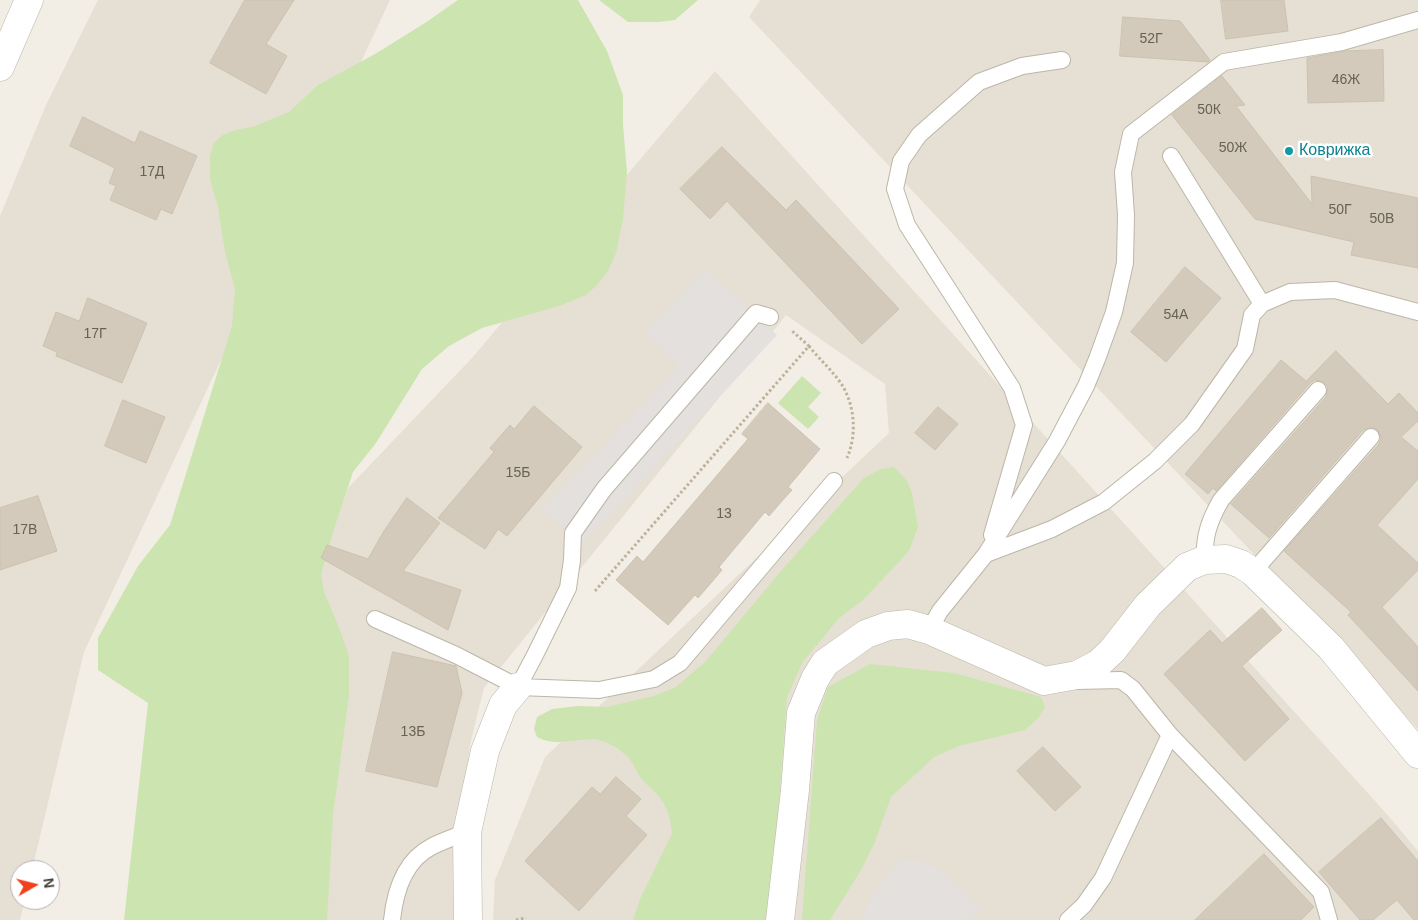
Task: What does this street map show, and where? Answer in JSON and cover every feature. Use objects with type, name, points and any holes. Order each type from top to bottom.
[{"type":"street","points":[[0,67],[29,0]]},
{"type":"street","points":[[780,920],[795,790],[801,713],[815,679],[825,663],[866,634],[888,626],[908,624],[929,630],[1044,681],[1077,675],[1098,664],[1112,651],[1148,605],[1187,567],[1204,560],[1226,559],[1240,564],[1253,572],[1331,648],[1418,754]]},
{"type":"street","points":[[468,920],[467,832],[484,751],[503,705],[518,686]]},
{"type":"lane","points":[[929,630],[940,611],[986,554],[1057,442],[1086,386],[1114,312],[1124,263],[1126,215],[1123,172],[1132,134],[1224,62],[1342,42],[1418,20]]},
{"type":"lane","points":[[986,554],[1024,425],[1012,388],[907,225],[896,189],[902,161],[920,135],[978,82],[1022,66],[1062,60]]},
{"type":"lane","points":[[1171,156],[1262,304]]},
{"type":"lane","points":[[986,554],[1052,529],[1104,502],[1155,461],[1192,424],[1245,349],[1252,315],[1262,304],[1290,292],[1335,290],[1418,312]]},
{"type":"lane","points":[[518,686],[568,588],[573,534],[604,489],[756,313],[770,317]]},
{"type":"lane","points":[[1204,560],[1205,538],[1212,516],[1221,500],[1318,390]]},
{"type":"lane","points":[[1253,572],[1370,437]]},
{"type":"lane","points":[[375,619],[456,655],[518,686],[599,690],[654,679],[680,662],[834,481]]},
{"type":"lane","points":[[1044,681],[1121,680],[1133,689],[1170,735],[1321,892],[1329,920]]},
{"type":"lane","points":[[1068,920],[1084,905],[1103,878],[1170,735]]},
{"type":"lane","points":[[392,920],[394,905],[408,866],[429,848],[467,832]]},
{"type":"path","points":[[770,317],[777,319],[809,346],[842,385],[850,403],[854,429],[852,447],[834,481]]},
{"type":"path","points":[[595,592],[809,346]]},
{"type":"path","points":[[516,920],[526,918]]},
{"type":"shaded area","points":[[98,0],[390,0],[84,652],[34,860],[10,860],[10,910],[22,910],[20,920],[0,920],[0,216],[46,105]]},
{"type":"shaded area","points":[[760,0],[1418,0],[1418,729],[749,17]]},
{"type":"shaded area","points":[[715,71],[1385,812],[1418,851],[1418,920],[493,920],[495,880],[545,757],[889,433],[885,384],[786,315],[484,688],[471,740],[459,821],[459,920],[279,920],[293,630],[348,488],[472,358]]},
{"type":"shaded area","points":[[706,269],[777,335],[582,545],[542,510],[679,366],[645,332]]},
{"type":"shaded area","points":[[903,857],[937,867],[981,908],[969,920],[860,920],[872,894]]},
{"type":"green space","points":[[458,0],[578,0],[607,51],[623,95],[627,173],[623,218],[616,253],[608,271],[586,295],[562,305],[482,328],[449,346],[422,369],[376,443],[353,472],[321,574],[324,592],[349,656],[349,695],[333,815],[327,920],[124,920],[148,703],[98,670],[98,638],[138,566],[170,525],[232,326],[235,289],[225,252],[218,207],[210,179],[210,156],[214,143],[221,136],[232,131],[255,126],[289,112],[318,85],[375,54]]},
{"type":"green space","points":[[599,0],[698,0],[675,20],[628,22]]},
{"type":"green space","points":[[802,376],[821,393],[808,407],[819,417],[808,429],[778,403]]},
{"type":"green space","points":[[894,467],[907,481],[912,493],[918,527],[909,551],[864,599],[838,619],[803,661],[787,697],[770,920],[633,920],[641,897],[672,834],[664,803],[642,779],[629,758],[616,747],[593,739],[558,742],[544,740],[537,737],[534,729],[537,717],[552,709],[578,706],[607,707],[654,696],[676,687],[706,661],[781,571],[864,478],[881,469]]},
{"type":"green space","points":[[870,664],[954,673],[1041,697],[1045,707],[1038,718],[1025,730],[959,746],[934,757],[891,797],[874,844],[861,870],[830,920],[802,920],[817,720],[828,687]]},
{"type":"building","points":[[245,0],[294,0],[266,44],[287,56],[266,94],[210,63]]},
{"type":"building","points":[[1221,0],[1284,0],[1288,31],[1226,39]]},
{"type":"building","points":[[1123,17],[1180,21],[1210,60],[1208,62],[1120,56]]},
{"type":"building","points":[[1383,50],[1384,101],[1308,103],[1307,58],[1345,51]]},
{"type":"building","points":[[1222,76],[1245,105],[1236,106],[1312,204],[1311,176],[1418,198],[1418,268],[1351,255],[1354,242],[1255,219],[1172,115]]},
{"type":"building","points":[[83,117],[135,143],[140,131],[197,156],[172,214],[161,209],[156,220],[110,200],[116,186],[109,183],[115,168],[70,146]]},
{"type":"building","points":[[722,147],[786,210],[796,200],[899,309],[862,344],[727,201],[710,219],[680,189]]},
{"type":"building","points":[[1185,267],[1221,298],[1166,362],[1131,332]]},
{"type":"building","points":[[88,298],[147,323],[122,383],[56,356],[57,352],[43,346],[56,312],[79,321]]},
{"type":"building","points":[[1336,351],[1388,404],[1399,393],[1418,413],[1418,421],[1401,437],[1418,451],[1418,479],[1377,525],[1418,563],[1418,570],[1382,607],[1418,647],[1418,691],[1348,615],[1351,612],[1284,551],[1379,444],[1381,438],[1378,430],[1372,427],[1363,430],[1269,538],[1231,504],[1326,397],[1328,387],[1324,382],[1315,380],[1310,383],[1216,491],[1213,488],[1208,494],[1185,474],[1281,360],[1306,381]]},
{"type":"building","points":[[123,400],[165,417],[146,463],[105,446]]},
{"type":"building","points":[[768,403],[820,449],[788,487],[792,490],[769,516],[765,512],[719,567],[722,570],[711,583],[698,598],[695,595],[668,625],[616,580],[637,556],[643,562],[748,439],[742,434]]},
{"type":"building","points":[[534,406],[582,447],[507,536],[498,529],[485,549],[438,518],[494,452],[490,448],[510,425],[514,429]]},
{"type":"building","points":[[938,407],[958,424],[935,450],[915,433]]},
{"type":"building","points":[[38,496],[57,551],[0,570],[0,508]]},
{"type":"building","points":[[407,498],[440,523],[403,571],[461,590],[448,630],[321,558],[327,545],[368,559],[384,531]]},
{"type":"building","points":[[1262,608],[1282,630],[1242,666],[1289,719],[1245,761],[1164,674],[1210,630],[1222,643]]},
{"type":"building","points":[[393,652],[456,666],[462,693],[437,787],[366,771]]},
{"type":"building","points":[[1043,747],[1081,787],[1055,811],[1017,771]]},
{"type":"building","points":[[616,777],[641,799],[626,816],[647,835],[579,911],[525,861],[592,787],[600,794]]},
{"type":"building","points":[[1381,818],[1418,861],[1418,920],[1414,920],[1397,900],[1373,920],[1360,920],[1319,872]]},
{"type":"building","points":[[1264,854],[1314,907],[1301,920],[1195,920]]},
{"type":"place","name":"Коврижка","points":[[1289,151]]}]
